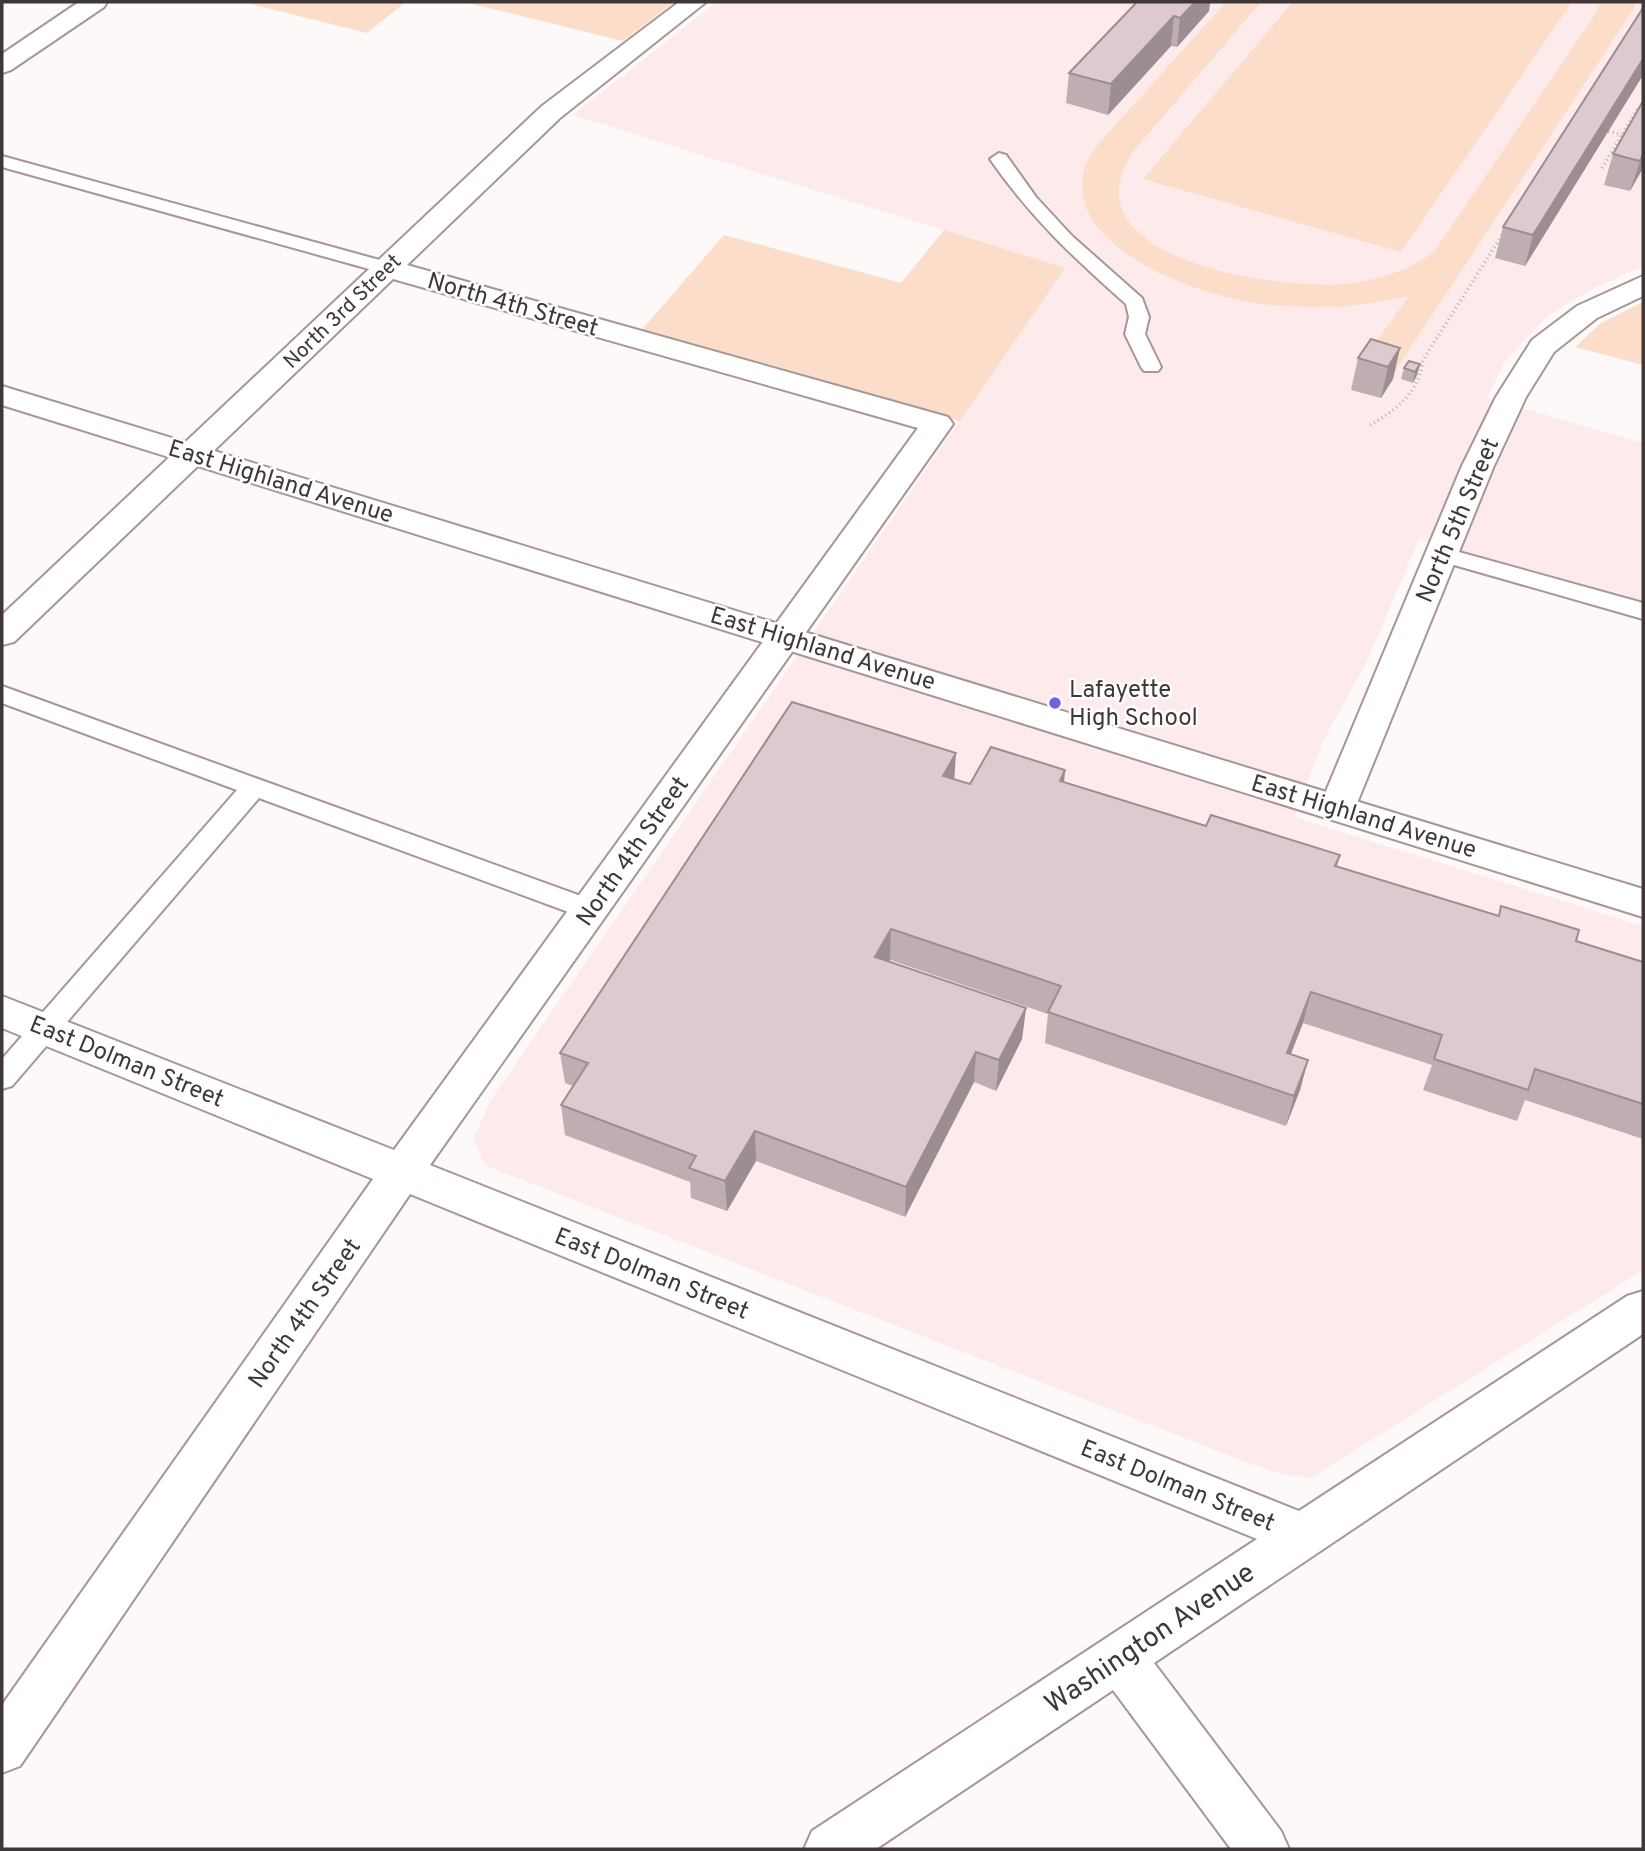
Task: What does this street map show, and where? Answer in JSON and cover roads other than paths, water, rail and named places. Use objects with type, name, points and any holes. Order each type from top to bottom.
[{"type":"street","points":[[2,65],[95,2]]},
{"type":"street","name":"North 3rd Street","points":[[2,634],[551,112],[694,2]]},
{"type":"street","name":"North 4th Street","points":[[2,1748],[402,1172],[937,424],[387,268]]},
{"type":"street","name":"North 5th Street","points":[[1337,808],[1477,468],[1511,397],[1543,346],[1587,312],[1643,285]]},
{"type":"street","name":"East Highland Avenue","points":[[2,395],[1643,904]]},
{"type":"street","name":"East Dolman Street","points":[[2,1010],[1303,1535]]},
{"type":"street","name":"Washington Avenue","points":[[830,1849],[1643,1310]]},
{"type":"street","points":[[1119,1657],[1263,1849]]},
{"type":"lane","points":[[999,159],[1029,201],[1065,240],[1135,302],[1139,317],[1135,334],[1151,367]]},
{"type":"lane","points":[[2,161],[387,268]]},
{"type":"lane","points":[[1441,554],[1643,611]]},
{"type":"lane","points":[[2,694],[591,910]]},
{"type":"lane","points":[[2,1077],[254,787]]},
{"type":"place","name":"Lafayette High School","points":[[1055,703]]}]
